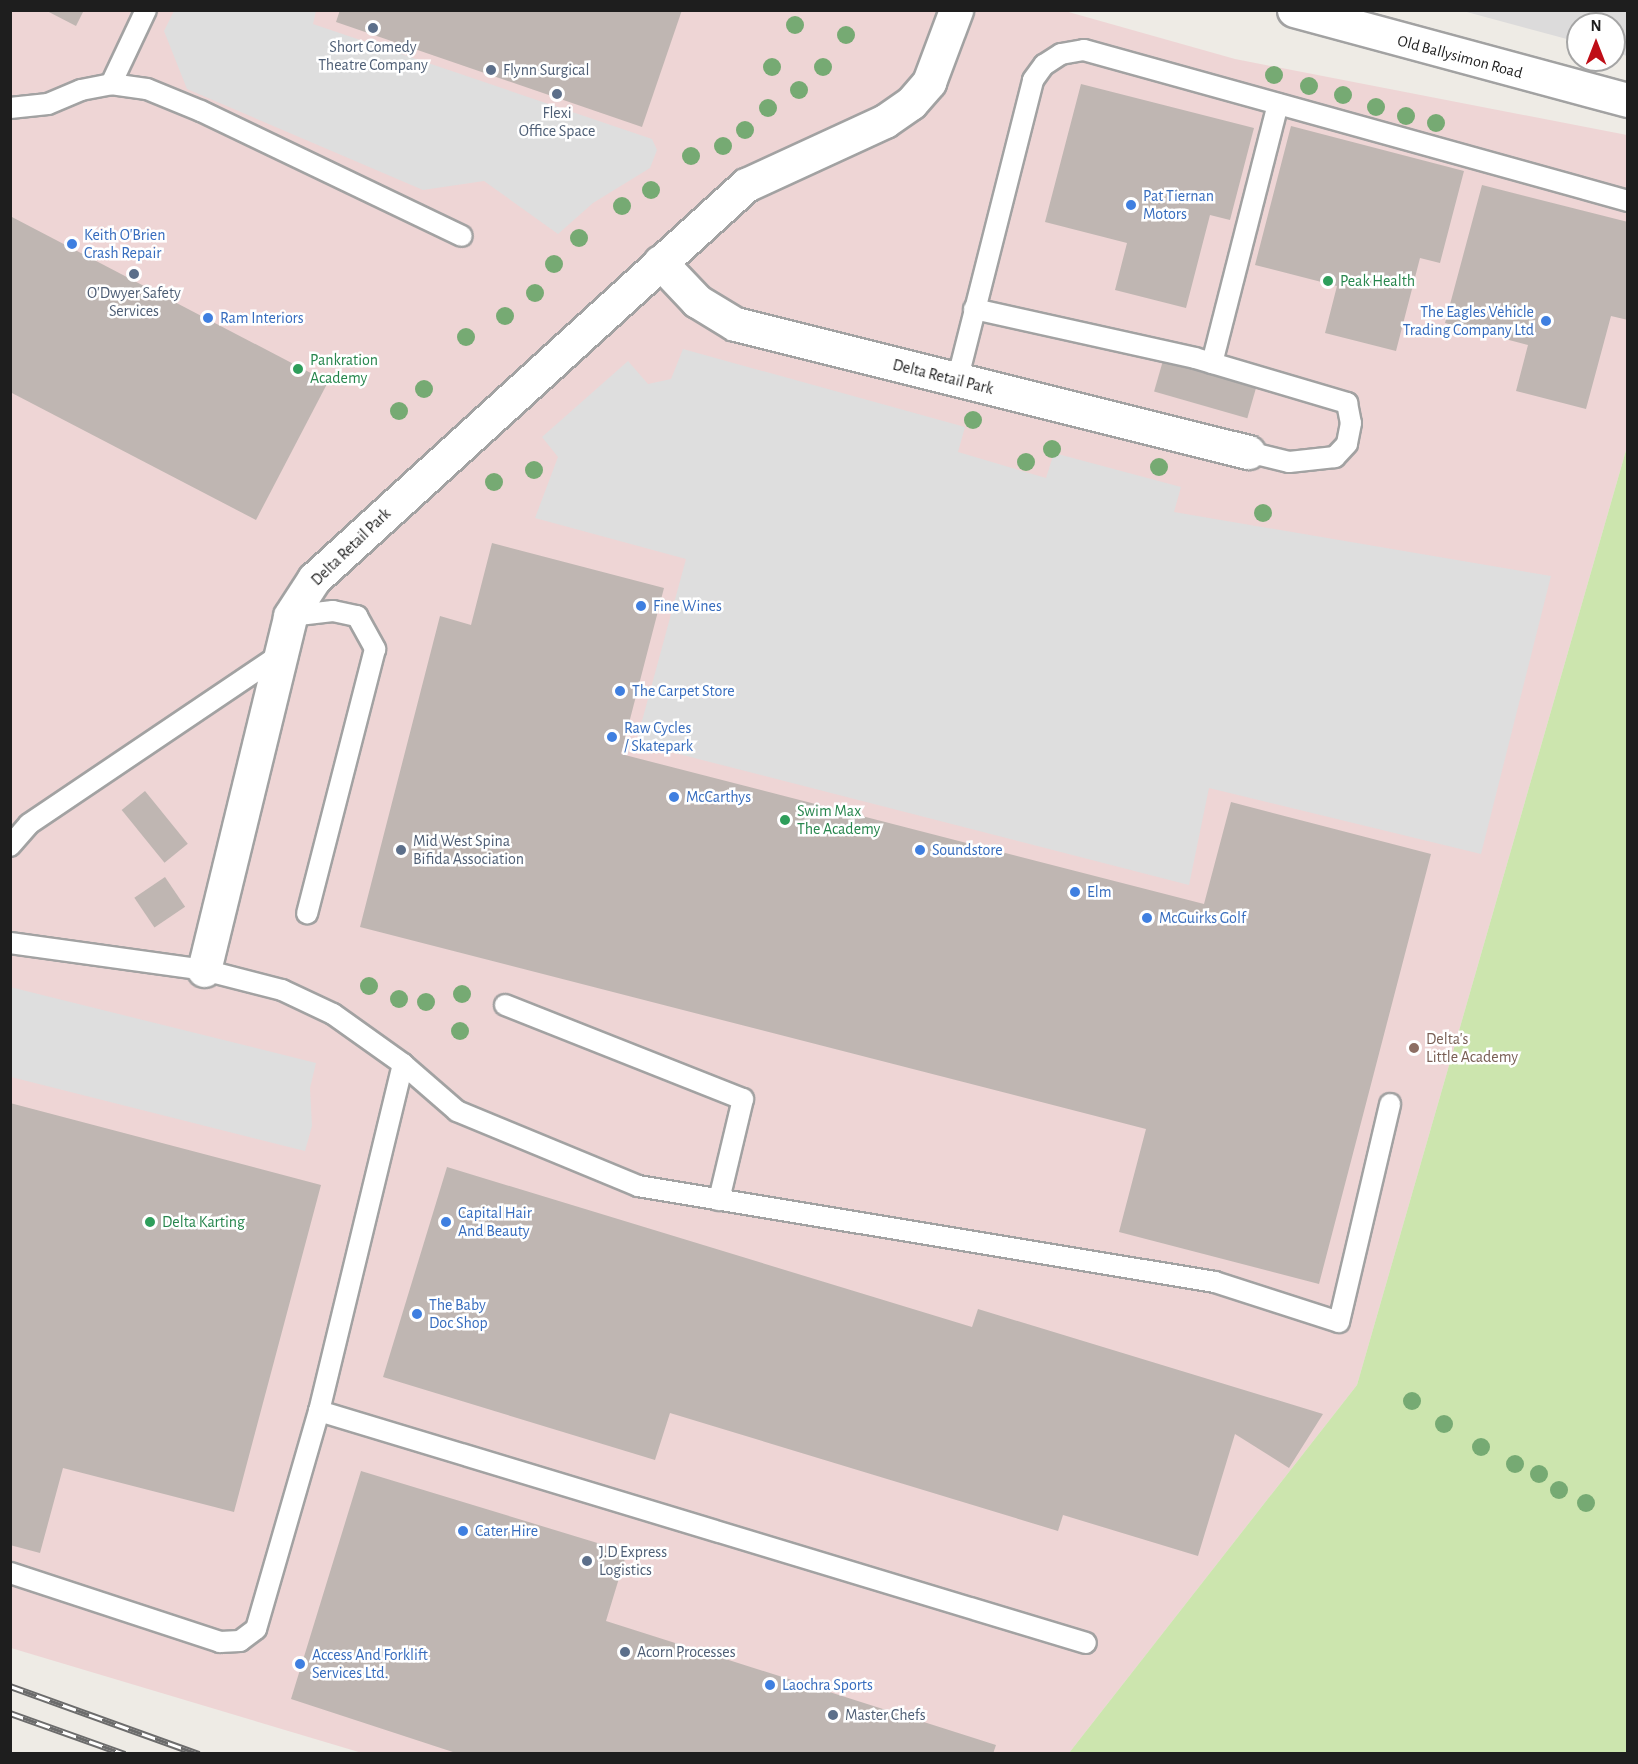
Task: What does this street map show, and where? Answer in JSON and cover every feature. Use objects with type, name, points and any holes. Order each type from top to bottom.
[{"type":"street","name":"Delta Retail Park","points":[[204,970],[290,616],[314,579],[746,185],[885,121],[911,104],[929,82],[956,10]]},
{"type":"street","name":"Old Ballysimon Road","points":[[1294,10],[1628,100]]},
{"type":"street","name":"Delta Retail Park","points":[[660,262],[697,301],[735,324],[1248,452]]},
{"type":"lane","points":[[111,84],[146,10]]},
{"type":"lane","points":[[957,381],[1028,97],[1044,65],[1061,54],[1084,50],[1628,201]]},
{"type":"lane","points":[[10,108],[48,104],[81,90],[111,84],[147,88],[201,111],[462,236]]},
{"type":"lane","points":[[1212,363],[1278,104]]},
{"type":"lane","points":[[974,309],[1212,363],[1347,403],[1351,423],[1347,444],[1335,457],[1289,462],[1248,452]]},
{"type":"lane","points":[[290,616],[333,611],[357,616],[375,649],[307,914]]},
{"type":"lane","points":[[10,846],[29,824],[281,654]]},
{"type":"lane","points":[[10,943],[204,970],[309,1000],[403,1064],[457,1111],[638,1186],[1215,1282],[1339,1322],[1390,1104]]},
{"type":"lane","points":[[505,1005],[743,1099],[719,1200]]},
{"type":"lane","points":[[10,1573],[220,1642],[240,1641],[256,1629],[266,1602],[319,1411],[403,1064]]},
{"type":"lane","points":[[319,1411],[1086,1643]]},
{"type":"shaded area","points":[[10,11],[1065,11],[1235,59],[1627,135],[1627,447],[1357,1385],[1069,1753],[362,1753],[11,1648]]},
{"type":"shaded area","points":[[174,11],[316,11],[313,24],[652,139],[657,150],[650,168],[593,203],[558,234],[484,181],[423,190],[187,89],[164,31]]},
{"type":"shaded area","points":[[1463,11],[1627,11],[1627,56],[1626,12],[1566,12],[1566,39]]},
{"type":"shaded area","points":[[683,349],[965,427],[958,452],[1046,478],[1054,453],[1181,487],[1174,512],[1551,576],[1481,854],[1209,788],[1189,885],[636,743],[686,559],[535,518],[558,457],[542,437],[628,361],[648,384],[671,379]]},
{"type":"shaded area","points":[[10,987],[316,1063],[310,1088],[312,1126],[305,1151],[11,1077]]},
{"type":"green space","points":[[1627,447],[1627,1753],[1069,1753],[1357,1385]]},
{"type":"building","points":[[45,10],[84,10],[76,26]]},
{"type":"building","points":[[340,10],[682,10],[642,127],[336,22]]},
{"type":"building","points":[[1081,84],[1254,128],[1230,220],[1210,215],[1186,308],[1115,290],[1127,243],[1045,222]]},
{"type":"building","points":[[1291,126],[1464,171],[1440,263],[1420,258],[1396,351],[1325,333],[1337,286],[1255,265]]},
{"type":"building","points":[[1482,185],[1628,222],[1628,320],[1611,316],[1586,409],[1516,391],[1528,345],[1445,323]]},
{"type":"building","points":[[10,216],[328,382],[256,520],[10,392]]},
{"type":"building","points":[[1164,357],[1257,384],[1247,418],[1154,392]]},
{"type":"building","points":[[492,543],[664,588],[621,754],[1204,904],[1231,802],[1431,854],[1319,1284],[1119,1232],[1146,1129],[360,927],[440,616],[471,625]]},
{"type":"building","points":[[145,791],[188,844],[164,863],[122,810]]},
{"type":"building","points":[[165,877],[185,907],[154,928],[134,898]]},
{"type":"building","points":[[10,1103],[321,1185],[234,1512],[63,1468],[40,1553],[10,1545]]},
{"type":"building","points":[[447,1167],[972,1327],[978,1309],[1323,1414],[1289,1468],[1235,1434],[1198,1556],[1063,1515],[1058,1531],[670,1413],[655,1460],[383,1377]]},
{"type":"building","points":[[361,1471],[627,1552],[606,1621],[996,1745],[993,1754],[459,1754],[291,1699]]},
{"type":"railway","points":[[10,1686],[199,1754]]},
{"type":"railway","points":[[10,1713],[125,1754]]},
{"type":"place","name":"Short Comedy Theatre Company","points":[[373,28]]},
{"type":"place","name":"Flynn Surgical","points":[[491,70]]},
{"type":"place","name":"Flexi Office Space","points":[[557,94]]},
{"type":"place","name":"Pat Tiernan Motors","points":[[1131,205]]},
{"type":"place","name":"Keith O'Brien Crash Repair","points":[[72,244]]},
{"type":"place","name":"O'Dwyer Safety Services","points":[[134,274]]},
{"type":"place","name":"Peak Health","points":[[1328,281]]},
{"type":"place","name":"Ram Interiors","points":[[208,318]]},
{"type":"place","name":"The Eagles Vehicle Trading Company Ltd","points":[[1546,321]]},
{"type":"place","name":"Pankration Academy","points":[[298,369]]},
{"type":"place","name":"Fine Wines","points":[[641,606]]},
{"type":"place","name":"The Carpet Store","points":[[620,691]]},
{"type":"place","name":"Raw Cycles / Skatepark","points":[[612,737]]},
{"type":"place","name":"McCarthys","points":[[674,797]]},
{"type":"place","name":"Swim Max The Academy","points":[[785,820]]},
{"type":"place","name":"Mid West Spina Bifida Association","points":[[401,850]]},
{"type":"place","name":"Soundstore","points":[[920,850]]},
{"type":"place","name":"Elm","points":[[1075,892]]},
{"type":"place","name":"McGuirks Golf","points":[[1147,918]]},
{"type":"place","name":"Delta's Little Academy","points":[[1414,1048]]},
{"type":"place","name":"Delta Karting","points":[[150,1222]]},
{"type":"place","name":"Capital Hair And Beauty","points":[[446,1222]]},
{"type":"place","name":"The Baby Doc Shop","points":[[417,1314]]},
{"type":"place","name":"Cater Hire","points":[[463,1531]]},
{"type":"place","name":"J.D Express Logistics","points":[[587,1561]]},
{"type":"place","name":"Acorn Processes","points":[[625,1652]]},
{"type":"place","name":"Access And Forklift Services Ltd.","points":[[300,1664]]},
{"type":"place","name":"Laochra Sports","points":[[770,1685]]},
{"type":"place","name":"Master Chefs","points":[[833,1715]]}]
